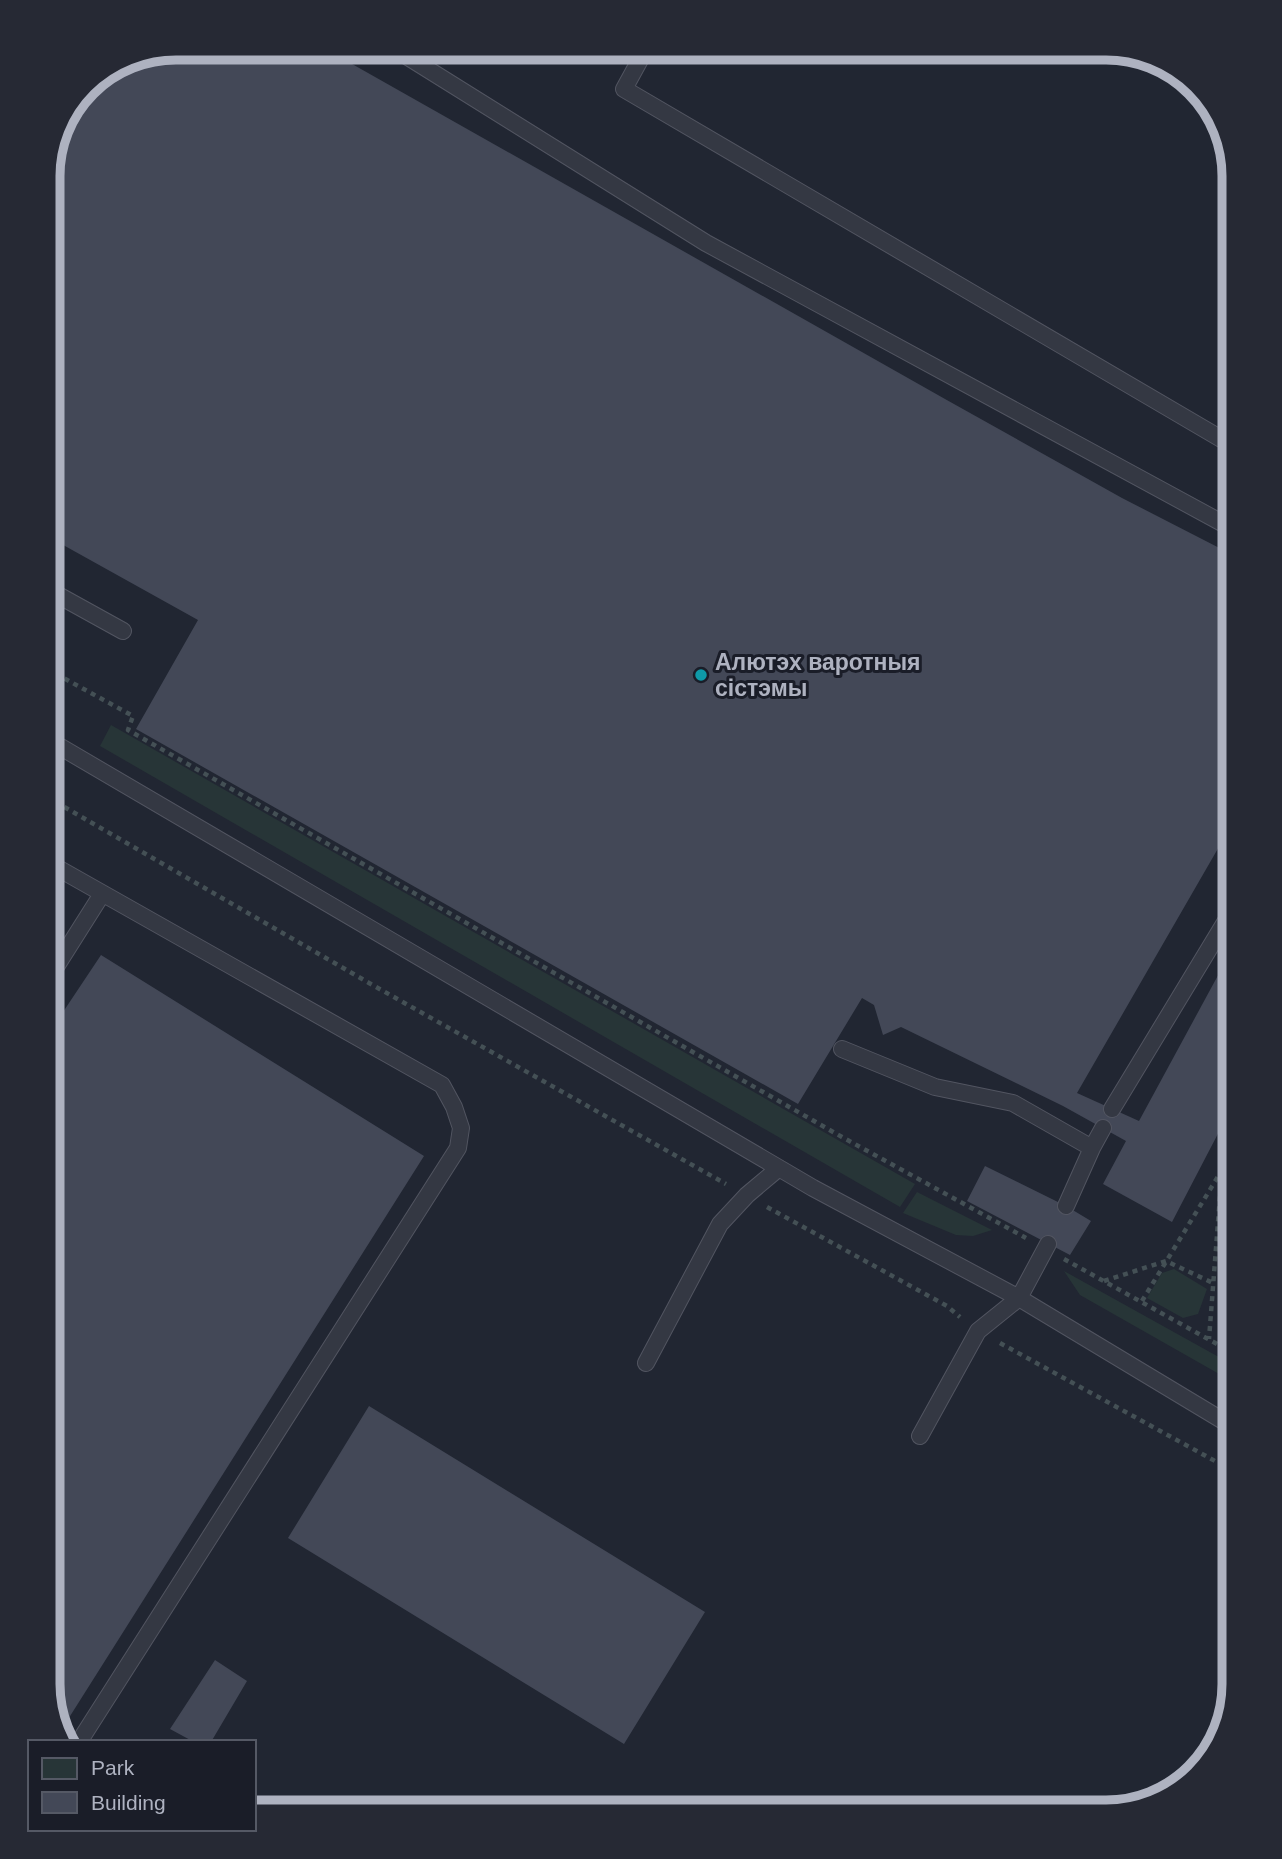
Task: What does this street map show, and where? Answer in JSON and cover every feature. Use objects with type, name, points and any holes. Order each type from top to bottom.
[{"type":"lane","points":[[413,60],[706,243],[1222,523]]},
{"type":"lane","points":[[640,60],[624,89],[1222,439]]},
{"type":"lane","points":[[60,596],[123,631]]},
{"type":"lane","points":[[60,747],[779,1168],[1019,1298],[1222,1420]]},
{"type":"lane","points":[[60,870],[442,1085],[461,1128],[458,1148],[80,1740]]},
{"type":"lane","points":[[60,960],[102,894]]},
{"type":"lane","points":[[1112,1109],[1222,927]]},
{"type":"lane","points":[[842,1049],[934,1087],[1013,1103],[1092,1148]]},
{"type":"lane","points":[[1066,1206],[1103,1128]]},
{"type":"lane","points":[[646,1363],[720,1224],[747,1195],[779,1168]]},
{"type":"lane","points":[[920,1436],[978,1331],[1019,1298],[1047,1247]]},
{"type":"path","points":[[60,676],[133,716],[128,730],[830,1130],[1047,1247],[1222,1346]]},
{"type":"path","points":[[60,805],[369,983],[947,1306],[978,1331],[1222,1465]]},
{"type":"path","points":[[1142,1301],[1222,1170],[1209,1339]]},
{"type":"path","points":[[1104,1281],[1166,1261],[1213,1283]]},
{"type":"green space","points":[[111,725],[915,1184],[900,1207],[100,746]]},
{"type":"green space","points":[[917,1192],[992,1230],[973,1236],[956,1235],[903,1213]]},
{"type":"green space","points":[[1174,1269],[1207,1289],[1198,1314],[1183,1318],[1147,1298],[1162,1273]]},
{"type":"green space","points":[[1064,1271],[1222,1359],[1222,1376],[1080,1295]]},
{"type":"building","name":"Алютэх варотныя сістэмы","points":[[161,60],[345,60],[1122,498],[1222,549],[1222,842],[1077,1093],[1139,1121],[1222,968],[1222,1126],[1172,1222],[1103,1184],[1126,1141],[1063,1106],[901,1027],[883,1035],[874,1005],[862,998],[798,1104],[136,729],[198,620],[60,543],[60,168],[63,146],[71,124],[99,88],[118,75]]},
{"type":"building","points":[[101,955],[424,1156],[66,1722],[60,1698],[60,1016]]},
{"type":"building","points":[[985,1166],[1091,1221],[1070,1255],[967,1201]]},
{"type":"building","points":[[369,1406],[705,1612],[624,1744],[288,1538]]},
{"type":"building","points":[[215,1660],[247,1681],[212,1740],[190,1740],[170,1729]]},
{"type":"place","name":"Алютэх варотныя сістэмы","points":[[701,675]]}]
